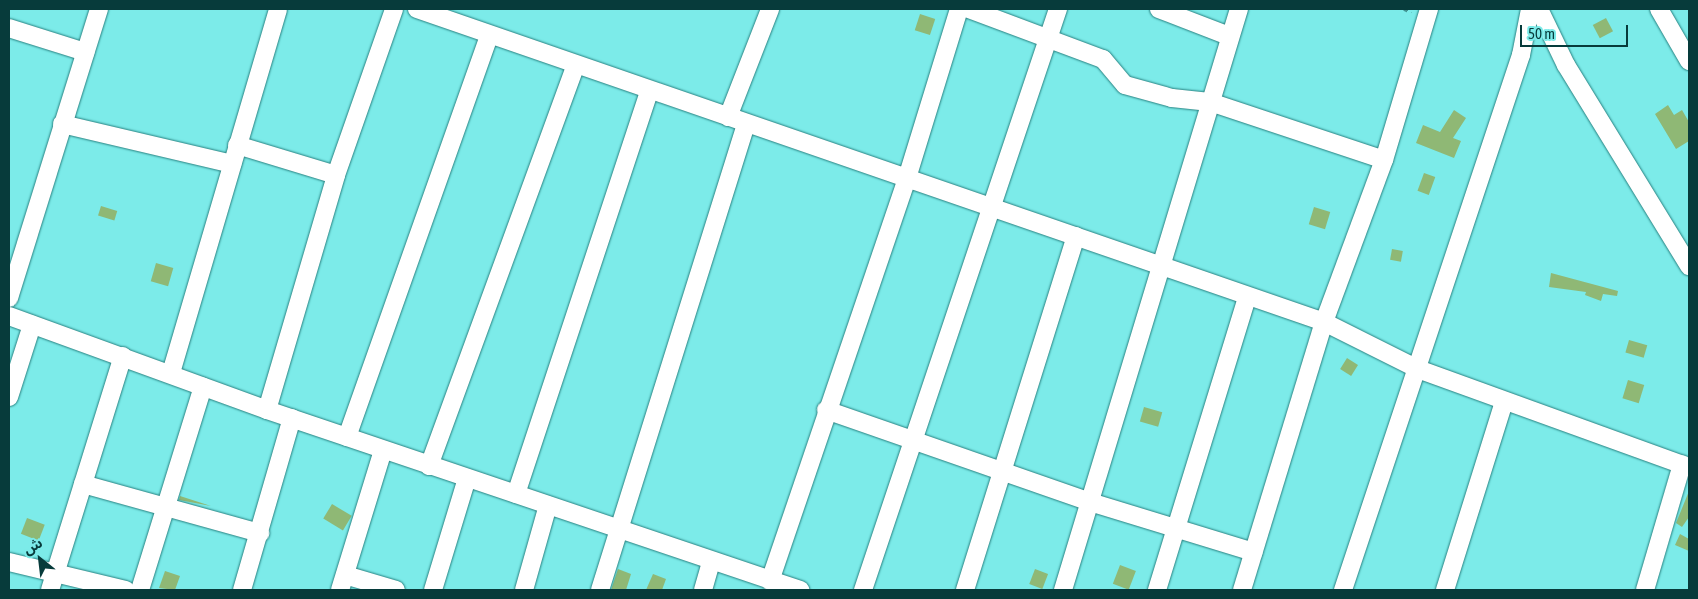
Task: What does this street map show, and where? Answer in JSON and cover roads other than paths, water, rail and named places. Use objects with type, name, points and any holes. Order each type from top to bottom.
[{"type":"street","points":[[9,298],[62,124],[100,9]]},
{"type":"street","points":[[171,374],[278,9]]},
{"type":"street","points":[[266,410],[336,175],[394,9]]},
{"type":"street","points":[[417,9],[649,92],[995,206],[1247,297],[1324,322],[1418,369],[1504,402],[1686,465],[1645,590]]},
{"type":"street","points":[[728,117],[770,9]]},
{"type":"street","points":[[770,581],[826,410],[907,178],[959,9]]},
{"type":"street","points":[[969,9],[1048,41],[1103,59],[1125,85],[1172,98],[1210,102],[1384,160]]},
{"type":"street","points":[[863,590],[995,206],[1058,9]]},
{"type":"street","points":[[1159,9],[1229,36]]},
{"type":"street","points":[[1063,590],[1163,266],[1229,36],[1239,9]]},
{"type":"street","points":[[1242,590],[1324,322],[1384,160],[1429,9]]},
{"type":"street","points":[[1659,9],[1687,52]]},
{"type":"street","points":[[1541,10],[1566,66],[1689,266]]},
{"type":"street","points":[[1343,590],[1521,55],[1541,10]]},
{"type":"street","points":[[9,28],[85,52]]},
{"type":"street","points":[[348,437],[489,36]]},
{"type":"street","points":[[429,466],[575,66]]},
{"type":"street","points":[[516,494],[649,92]]},
{"type":"street","points":[[62,124],[232,164]]},
{"type":"street","points":[[600,590],[746,124]]},
{"type":"street","points":[[237,146],[336,175]]},
{"type":"street","points":[[965,590],[1076,236]]},
{"type":"street","points":[[1157,590],[1247,297]]},
{"type":"street","points":[[9,316],[123,356],[266,410],[711,562],[800,590]]},
{"type":"street","points":[[9,397],[32,325]]},
{"type":"street","points":[[53,582],[123,356]]},
{"type":"street","points":[[140,590],[203,387]]},
{"type":"street","points":[[1445,590],[1504,402]]},
{"type":"street","points":[[826,410],[1090,502],[1254,552]]},
{"type":"street","points":[[242,590],[292,418]]},
{"type":"street","points":[[383,450],[343,583],[396,590]]},
{"type":"street","points":[[433,590],[467,478]]},
{"type":"street","points":[[83,484],[260,532]]},
{"type":"street","points":[[524,590],[548,505]]},
{"type":"street","points":[[9,562],[53,582],[126,590]]},
{"type":"street","points":[[703,590],[711,562]]}]
